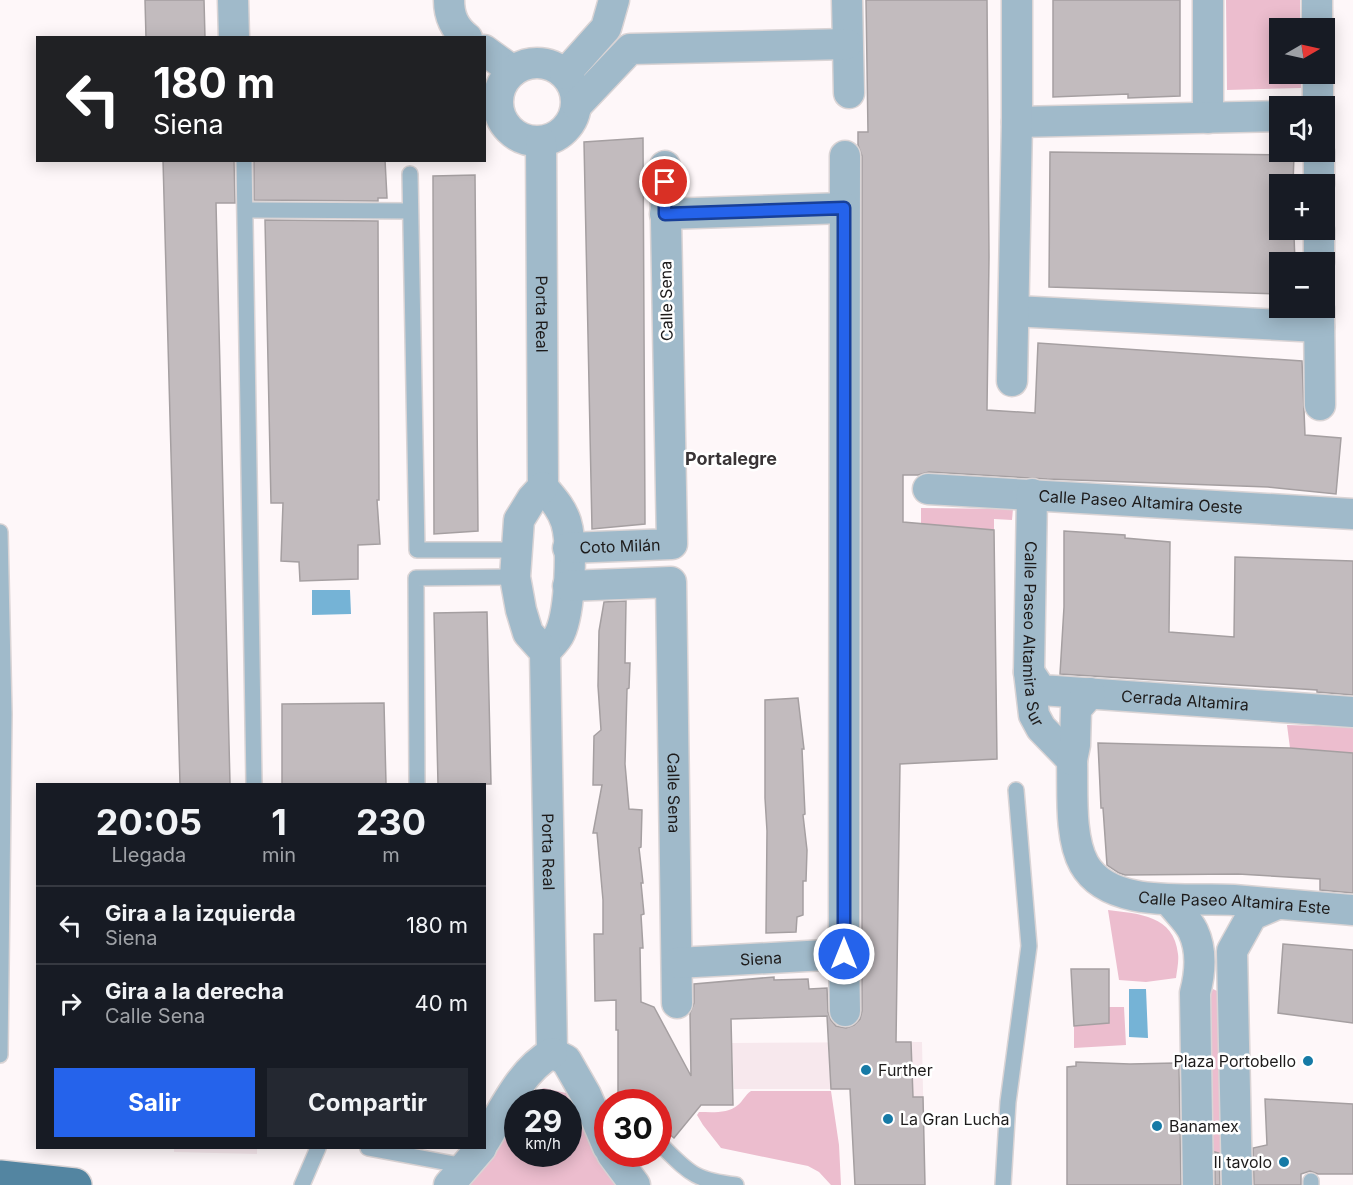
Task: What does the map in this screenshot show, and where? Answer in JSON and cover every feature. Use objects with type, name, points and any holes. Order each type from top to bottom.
[{"type":"main road","points":[[0,1177],[75,1185]]},
{"type":"street","points":[[233,0],[234,36]]},
{"type":"street","points":[[449,0],[449,13],[456,27],[465,36]]},
{"type":"street","points":[[847,0],[849,93]]},
{"type":"street","points":[[1012,381],[1017,0]]},
{"type":"street","points":[[1208,0],[1208,118]]},
{"type":"street","points":[[1317,0],[1317,18]]},
{"type":"street","points":[[565,74],[610,14]]},
{"type":"street","points":[[577,105],[574,88],[565,74],[549,65],[530,64],[513,71],[491,94],[503,121],[518,137],[541,142],[558,136],[571,123],[577,105],[630,49],[847,44]]},
{"type":"street","points":[[486,51],[513,71]]},
{"type":"street","points":[[1017,122],[1269,116]]},
{"type":"street","name":"Porta Real","points":[[541,142],[543,487]]},
{"type":"street","points":[[845,156],[845,1011]]},
{"type":"street","name":"Calle Sena","points":[[665,166],[672,544]]},
{"type":"street","points":[[665,214],[844,208]]},
{"type":"street","points":[[1014,311],[1269,316]]},
{"type":"street","points":[[1319,318],[1320,405]]},
{"type":"street","points":[[543,487],[558,504],[566,523],[568,548],[566,613],[560,635],[545,651],[528,633],[521,610],[515,563],[519,520],[532,499],[543,487]]},
{"type":"street","name":"Calle Paseo Altamira Oeste","points":[[928,489],[1353,514]]},
{"type":"street","name":"Calle Paseo Altamira Sur","points":[[1024,493],[1029,672],[1034,715],[1041,728],[1072,760]]},
{"type":"street","name":"Coto Milán","points":[[568,548],[672,544]]},
{"type":"street","name":"Calle Sena","points":[[568,586],[671,582],[677,1003]]},
{"type":"street","name":"Porta Real","points":[[545,651],[552,1053]]},
{"type":"street","name":"Cerrada Altamira","points":[[1029,672],[1041,690],[1353,712]]},
{"type":"street","name":"Calle Paseo Altamira Sur","points":[[1090,693],[1076,709],[1075,745],[1072,760],[1076,838],[1084,864],[1098,882],[1115,890]]},
{"type":"street","name":"Calle Paseo Altamira Este","points":[[1115,890],[1169,900],[1205,899],[1353,910]]},
{"type":"street","points":[[1169,900],[1193,930],[1198,952],[1199,975],[1195,993],[1198,1185]]},
{"type":"street","points":[[1237,1185],[1232,951],[1252,915],[1275,905]]},
{"type":"street","name":"Siena","points":[[677,963],[844,954]]},
{"type":"street","points":[[486,1139],[514,1091],[539,1061],[552,1053],[566,1060],[594,1114]]},
{"type":"street","points":[[623,1167],[635,1185]]},
{"type":"lane","points":[[244,162],[254,783]]},
{"type":"lane","points":[[410,174],[417,550],[515,563]]},
{"type":"lane","points":[[245,210],[410,211]]},
{"type":"lane","points":[[0,532],[4,714],[0,1055]]},
{"type":"lane","points":[[417,783],[416,578],[515,563]]},
{"type":"lane","points":[[1003,1185],[1008,1102],[1029,946],[1016,790]]},
{"type":"lane","points":[[302,1185],[318,1149]]},
{"type":"lane","points":[[373,1149],[465,1166]]},
{"type":"lane","points":[[672,1156],[690,1173],[701,1179],[736,1185]]},
{"type":"shaded area","points":[[1226,0],[1300,0],[1300,18],[1269,18],[1269,84],[1301,84],[1301,88],[1227,90]]},
{"type":"shaded area","points":[[921,508],[1013,509],[1012,520],[994,519],[994,530],[921,524]]},
{"type":"shaded area","points":[[1287,725],[1353,727],[1353,753],[1290,748]]},
{"type":"shaded area","points":[[1108,910],[1143,915],[1162,924],[1170,931],[1178,954],[1176,978],[1146,982],[1119,980]]},
{"type":"shaded area","points":[[1213,989],[1217,991],[1220,1029],[1222,1153],[1213,1152],[1210,996]]},
{"type":"shaded area","points":[[1109,1007],[1124,1007],[1126,1045],[1074,1048],[1074,1026],[1109,1023]]},
{"type":"shaded area","points":[[922,1042],[925,1185],[855,1185],[850,1089],[734,1089],[732,1043]]},
{"type":"shaded area","points":[[751,1091],[831,1091],[839,1145],[841,1185],[831,1185],[819,1172],[808,1166],[721,1148],[697,1115],[699,1112],[719,1112],[734,1108]]},
{"type":"shaded area","points":[[504,1125],[504,1167],[582,1167],[582,1126],[594,1150],[594,1167],[606,1167],[618,1185],[464,1185]]},
{"type":"shaded area","points":[[174,1149],[257,1149],[257,1154],[174,1152]]},
{"type":"water","points":[[312,590],[350,590],[351,614],[312,615]]},
{"type":"water","points":[[1129,989],[1146,989],[1148,1038],[1129,1037]]},
{"type":"building","points":[[145,0],[204,0],[205,36],[146,36]]},
{"type":"building","points":[[866,0],[987,0],[989,257],[987,410],[1035,413],[1038,343],[1302,361],[1305,435],[1341,438],[1336,494],[1268,487],[929,472],[903,475],[903,522],[994,530],[997,759],[900,764],[896,1042],[911,1042],[913,1097],[923,1097],[925,1185],[855,1185],[850,1089],[831,1089],[827,1016],[731,1019],[733,1105],[701,1105],[674,1138],[672,1136],[672,1089],[618,1089],[616,1000],[595,1001],[594,934],[603,934],[603,900],[597,833],[593,833],[602,785],[593,785],[594,736],[601,730],[598,686],[599,631],[604,602],[626,601],[625,663],[630,663],[625,764],[629,809],[642,810],[641,847],[639,848],[644,914],[641,915],[643,948],[640,948],[641,1002],[654,1007],[691,1076],[690,1013],[694,1003],[694,984],[774,977],[774,980],[808,979],[809,989],[827,988],[828,1012],[836,1026],[846,1028],[854,1025],[860,1019],[862,1011],[862,156],[858,145],[858,132],[868,132]]},
{"type":"building","points":[[1053,0],[1180,0],[1180,96],[1128,98],[1128,94],[1053,97]]},
{"type":"building","points":[[643,138],[645,524],[592,529],[584,142]]},
{"type":"building","points":[[1050,152],[1269,155],[1269,162],[1294,162],[1293,174],[1269,174],[1269,240],[1294,240],[1295,252],[1269,252],[1269,294],[1049,287]]},
{"type":"building","points":[[163,162],[234,162],[235,203],[216,203],[230,783],[180,783]]},
{"type":"building","points":[[254,162],[385,162],[387,198],[378,198],[378,201],[254,200]]},
{"type":"building","points":[[475,175],[478,531],[434,534],[433,176]]},
{"type":"building","points":[[265,220],[378,221],[379,500],[377,500],[380,544],[358,545],[358,579],[300,581],[299,562],[281,561],[283,503],[271,503]]},
{"type":"building","points":[[1064,531],[1125,535],[1125,538],[1170,542],[1169,632],[1234,637],[1235,557],[1353,561],[1353,695],[1317,692],[1317,690],[1060,674],[1064,607]]},
{"type":"building","points":[[487,612],[491,784],[438,783],[434,613]]},
{"type":"building","points":[[798,698],[804,749],[802,749],[805,814],[803,815],[807,850],[806,881],[803,881],[803,915],[797,917],[796,932],[766,933],[765,700]]},
{"type":"building","points":[[384,703],[386,783],[282,783],[282,704]]},
{"type":"building","points":[[1098,743],[1290,748],[1353,753],[1353,893],[1320,890],[1320,879],[1238,874],[1125,875],[1119,873],[1107,865]]},
{"type":"building","points":[[1283,944],[1353,950],[1353,1023],[1278,1013]]},
{"type":"building","points":[[1071,969],[1109,969],[1109,1023],[1074,1026]]},
{"type":"building","points":[[1076,1062],[1175,1063],[1175,1066],[1179,1066],[1181,1185],[1067,1185],[1067,1067],[1076,1066]]},
{"type":"building","points":[[1265,1099],[1353,1104],[1353,1174],[1318,1174],[1310,1171],[1301,1174],[1301,1185],[1254,1185],[1253,1148],[1267,1145]]},
{"type":"building","points":[[1215,1152],[1219,1153],[1220,1185],[1215,1185]]},
{"type":"place","name":"Plaza Portobello","points":[[1308,1061]]},
{"type":"place","name":"Further","points":[[866,1070]]},
{"type":"place","name":"La Gran Lucha","points":[[888,1119]]},
{"type":"place","name":"Banamex","points":[[1157,1126]]},
{"type":"place","name":"Il tavolo","points":[[1284,1162]]},
{"type":"district","name":"Portalegre","points":[[731,458]]},
{"type":"route","points":[[665,182],[665,214],[844,208],[844,954]]}]
